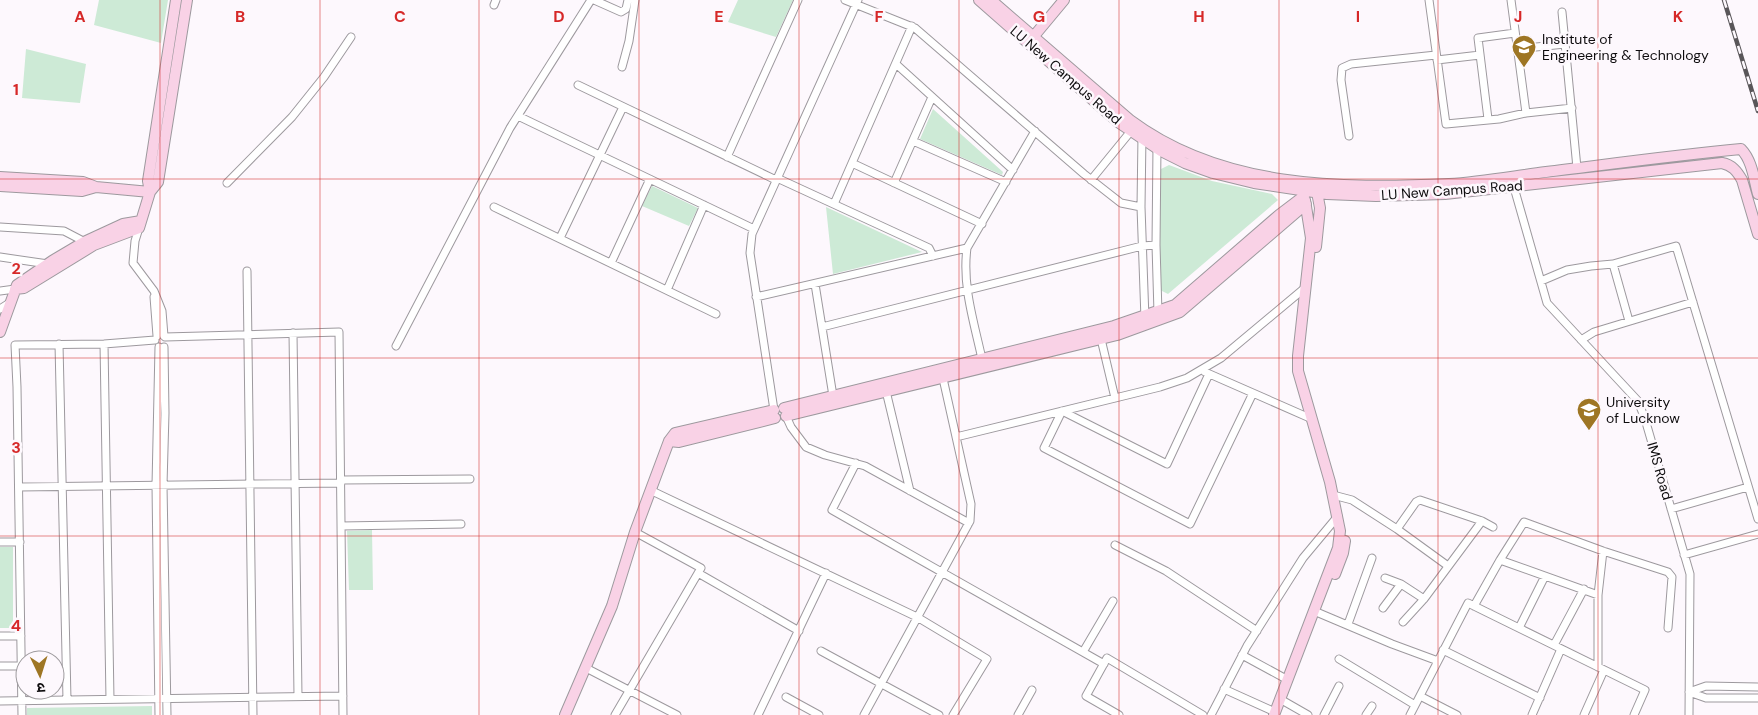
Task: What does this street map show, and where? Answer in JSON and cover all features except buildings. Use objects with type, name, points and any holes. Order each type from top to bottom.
[{"type":"street","points":[[150,192],[148,181],[176,0]]},
{"type":"street","points":[[160,715],[163,698],[160,485],[165,413],[161,341],[162,311],[154,291],[133,263],[135,241],[150,192],[158,182],[187,0]]},
{"type":"street","points":[[396,346],[518,116],[592,0],[621,12],[626,9],[628,0]]},
{"type":"street","points":[[622,67],[629,41],[635,0]]},
{"type":"street","points":[[727,157],[798,0]]},
{"type":"street","points":[[845,0],[857,2],[916,28],[1092,180],[1121,203],[1141,207]]},
{"type":"street","name":"LU New Campus Road","points":[[979,0],[1031,40],[1142,133],[1185,163],[1213,173],[1254,183],[1309,192],[1376,196],[1445,194],[1578,168],[1741,149],[1746,154],[1758,194]]},
{"type":"street","name":"LU New Campus Road","points":[[991,0],[1118,122],[1131,131],[1142,133]]},
{"type":"street","points":[[1031,40],[1064,0]]},
{"type":"street","points":[[1429,0],[1446,124],[1499,119],[1526,113],[1572,108]]},
{"type":"street","points":[[1511,0],[1526,113]]},
{"type":"street","points":[[857,2],[752,234],[750,253],[756,297],[780,413],[806,447],[825,455],[865,466],[969,523]]},
{"type":"street","points":[[1562,12],[1578,168]]},
{"type":"street","points":[[834,204],[912,26]]},
{"type":"street","points":[[1488,119],[1478,38],[1515,33]]},
{"type":"street","points":[[227,183],[292,117],[324,77],[351,37]]},
{"type":"street","points":[[1517,49],[1565,44]]},
{"type":"street","points":[[1349,136],[1341,80],[1342,68],[1351,64],[1480,55]]},
{"type":"street","points":[[896,64],[1012,170]]},
{"type":"street","points":[[578,85],[727,157],[929,248],[932,256]]},
{"type":"street","points":[[894,182],[932,97]]},
{"type":"street","points":[[560,238],[623,107]]},
{"type":"street","points":[[518,116],[754,229]]},
{"type":"street","points":[[982,359],[967,292],[965,266],[968,248],[1035,131]]},
{"type":"street","points":[[1092,180],[1131,131]]},
{"type":"street","points":[[1142,133],[1141,207],[1145,320]]},
{"type":"street","points":[[913,141],[1006,182]]},
{"type":"street","points":[[1157,143],[1156,245],[1159,315]]},
{"type":"street","points":[[852,163],[982,224]]},
{"type":"street","name":"LU New Campus Road","points":[[1513,181],[1728,164],[1738,172],[1742,180],[1758,234]]},
{"type":"street","points":[[0,177],[83,182],[96,187],[150,192]]},
{"type":"street","points":[[610,263],[650,179]]},
{"type":"street","name":"IMS Road","points":[[1513,181],[1547,303],[1638,401],[1645,419],[1690,574],[1689,715]]},
{"type":"street","points":[[0,186],[82,191],[96,187]]},
{"type":"street","points":[[1283,700],[1288,680],[1343,553],[1346,526],[1336,496],[1301,354],[1311,238],[1320,208],[1309,192]]},
{"type":"street","points":[[1309,192],[1314,224],[1298,371],[1312,419],[1324,448]]},
{"type":"street","points":[[566,714],[612,606],[635,532],[669,441],[679,442],[833,396],[1101,339],[1159,315],[1175,305],[1279,215],[1309,192]]},
{"type":"street","points":[[666,290],[704,205]]},
{"type":"street","points":[[494,207],[716,314]]},
{"type":"street","points":[[0,332],[17,285],[84,242],[123,224],[140,225]]},
{"type":"street","points":[[0,291],[24,288],[94,245],[140,225]]},
{"type":"street","points":[[0,227],[64,231],[84,242],[94,245]]},
{"type":"street","points":[[822,328],[1142,246],[1156,245]]},
{"type":"street","points":[[1541,281],[1567,270],[1613,264],[1676,246],[1758,519]]},
{"type":"street","points":[[756,297],[968,248]]},
{"type":"street","points":[[0,257],[48,264]]},
{"type":"street","points":[[1613,264],[1629,321]]},
{"type":"street","points":[[247,271],[253,715]]},
{"type":"street","points":[[815,284],[833,396]]},
{"type":"street","points":[[956,437],[1160,387],[1187,378],[1221,358],[1306,287]]},
{"type":"street","points":[[0,309],[12,302]]},
{"type":"street","points":[[1581,340],[1594,332],[1693,302]]},
{"type":"street","points":[[780,413],[886,391],[982,359],[1145,320]]},
{"type":"street","points":[[21,650],[15,345],[104,344],[248,334],[339,332],[343,715]]},
{"type":"street","points":[[293,333],[298,696]]},
{"type":"street","points":[[1101,339],[1115,398]]},
{"type":"street","points":[[59,344],[67,700]]},
{"type":"street","points":[[104,344],[110,699]]},
{"type":"street","points":[[1200,370],[1312,419]]},
{"type":"street","points":[[864,715],[969,523],[970,504],[942,373]]},
{"type":"street","points":[[1062,411],[1167,464],[1209,374]]},
{"type":"street","points":[[886,391],[910,490]]},
{"type":"street","points":[[1062,411],[1044,448],[1190,524],[1253,393]]},
{"type":"street","points":[[856,463],[832,510],[1104,664]]},
{"type":"street","points":[[19,487],[250,484],[470,478]]},
{"type":"street","points":[[1671,509],[1748,487]]},
{"type":"street","points":[[650,490],[917,617],[987,659],[953,715]]},
{"type":"street","points":[[1224,690],[1277,714],[1317,612],[1338,548],[1340,531],[1336,496]]},
{"type":"street","points":[[1336,496],[1352,500],[1397,529],[1448,566]]},
{"type":"street","points":[[1397,529],[1416,502],[1420,500],[1482,521],[1493,527]]},
{"type":"street","points":[[1211,715],[1242,655],[1257,631],[1304,558],[1338,516]]},
{"type":"street","points":[[1403,622],[1424,599],[1482,521]]},
{"type":"street","points":[[1474,606],[1524,522],[1668,572],[1672,578],[1668,628]]},
{"type":"street","points":[[341,526],[461,524]]},
{"type":"street","points":[[615,715],[701,568],[635,532]]},
{"type":"street","points":[[1684,555],[1758,534]]},
{"type":"street","points":[[0,542],[20,542]]},
{"type":"street","points":[[1115,545],[1166,571],[1257,631]]},
{"type":"street","points":[[1584,715],[1601,668],[1598,595],[1603,551]]},
{"type":"street","points":[[1348,624],[1372,558]]},
{"type":"street","points":[[1500,560],[1598,595]]},
{"type":"street","points":[[698,573],[799,631]]},
{"type":"street","points":[[758,715],[826,573]]},
{"type":"street","points":[[1519,628],[1545,576]]},
{"type":"street","points":[[1384,578],[1401,584],[1424,599]]},
{"type":"street","points":[[1383,608],[1401,584]]},
{"type":"street","points":[[1532,715],[1558,647],[1584,589]]},
{"type":"street","points":[[1083,652],[1113,601]]},
{"type":"street","points":[[1410,715],[1468,603],[1645,690],[1634,715]]},
{"type":"street","points":[[1317,612],[1392,644],[1438,661]]},
{"type":"street","points":[[0,636],[21,636]]},
{"type":"street","points":[[1443,650],[1540,698]]},
{"type":"street","points":[[821,652],[939,715]]},
{"type":"street","points":[[1242,655],[1288,680]]},
{"type":"street","points":[[1118,715],[1086,696],[1107,658],[1203,715]]},
{"type":"street","points":[[1339,659],[1415,705]]},
{"type":"street","points":[[0,666],[15,666]]},
{"type":"street","points":[[586,668],[630,689],[677,715]]},
{"type":"street","points":[[1324,715],[1339,686]]},
{"type":"street","points":[[1689,692],[1706,686],[1758,687]]},
{"type":"street","points":[[1018,715],[1032,690]]},
{"type":"street","points":[[1689,692],[1706,698],[1758,698]]},
{"type":"street","points":[[0,701],[343,696]]},
{"type":"street","points":[[1420,696],[1457,715]]},
{"type":"street","points":[[786,697],[819,715]]},
{"type":"street","points":[[163,698],[167,715]]},
{"type":"street","points":[[1283,700],[1308,715]]},
{"type":"street","points":[[22,701],[22,715]]},
{"type":"street","points":[[1366,715],[1372,706]]},
{"type":"green space","points":[[99,0],[168,0],[161,43],[94,25]]},
{"type":"green space","points":[[738,0],[793,0],[776,37],[728,22]]},
{"type":"green space","points":[[26,49],[86,64],[80,103],[22,98]]},
{"type":"green space","points":[[933,109],[1003,172],[1002,175],[920,139]]},
{"type":"green space","points":[[1169,165],[1212,181],[1272,194],[1278,200],[1168,294],[1160,290],[1159,170]]},
{"type":"green space","points":[[652,186],[698,208],[689,226],[642,206]]},
{"type":"green space","points":[[826,207],[922,252],[833,274]]},
{"type":"green space","points":[[372,530],[373,590],[349,590],[347,531]]},
{"type":"green space","points":[[0,547],[13,547],[13,628],[0,628]]},
{"type":"green space","points":[[152,706],[152,715],[27,715],[27,708]]},
{"type":"railway","points":[[1724,0],[1758,111]]},
{"type":"place","name":"Institute of Engineering & Technology","points":[[1524,68]]},
{"type":"place","name":"University of Lucknow","points":[[1589,431]]}]
